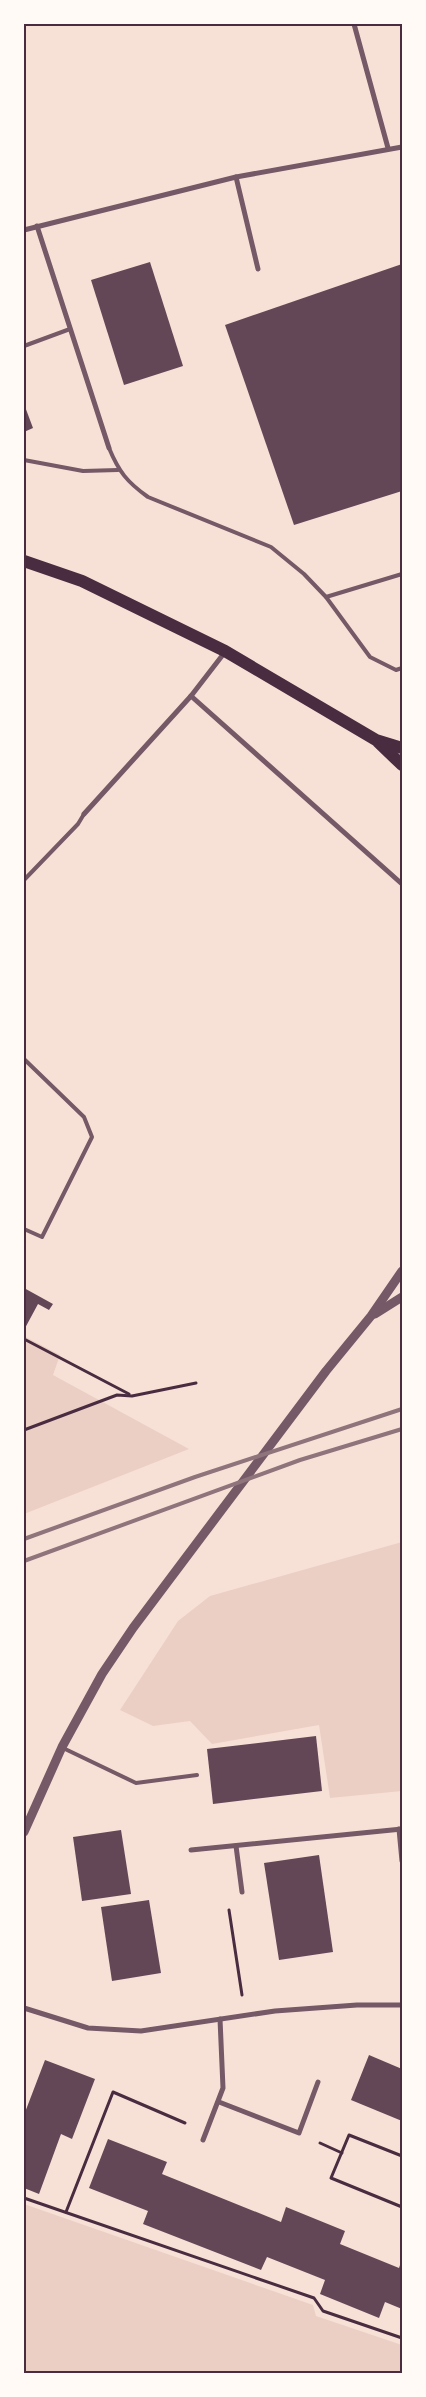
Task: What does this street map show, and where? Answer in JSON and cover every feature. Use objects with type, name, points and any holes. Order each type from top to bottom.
[{"type":"main road","points":[[24,561],[82,581],[225,651],[376,740],[402,765]]},
{"type":"main road","points":[[376,740],[402,748]]},
{"type":"street","points":[[354,24],[388,148]]},
{"type":"street","points":[[24,230],[236,177],[388,148],[402,147]]},
{"type":"street","points":[[236,177],[258,269]]},
{"type":"street","points":[[37,226],[109,448]]},
{"type":"street","points":[[84,814],[191,696],[225,651]]},
{"type":"street","points":[[191,696],[402,884]]},
{"type":"street","points":[[24,1832],[62,1747],[102,1674],[133,1628],[326,1371],[371,1316],[402,1271]]},
{"type":"street","points":[[371,1316],[402,1297]]},
{"type":"street","points":[[191,1850],[401,1829],[402,1861]]},
{"type":"street","points":[[236,1846],[242,1892]]},
{"type":"street","points":[[24,2008],[88,2028],[141,2031],[245,2015],[357,2005],[402,2005]]},
{"type":"street","points":[[203,2140],[223,2088],[224,2070],[220,2019]]},
{"type":"street","points":[[219,2102],[299,2133],[318,2082]]},
{"type":"lane","points":[[24,346],[70,329]]},
{"type":"lane","points":[[109,448],[118,470],[131,485],[148,497],[271,547],[304,574],[326,597],[370,657],[396,670],[402,668]]},
{"type":"lane","points":[[24,460],[83,471],[118,470]]},
{"type":"lane","points":[[326,597],[402,574]]},
{"type":"lane","points":[[24,880],[78,824],[84,814]]},
{"type":"lane","points":[[24,1059],[84,1117],[92,1137],[42,1237],[24,1229]]},
{"type":"lane","points":[[62,1747],[136,1783],[197,1775]]},
{"type":"path","points":[[24,1339],[132,1396]]},
{"type":"path","points":[[24,1430],[117,1395],[132,1396],[196,1383]]},
{"type":"path","points":[[242,1892],[229,1907],[245,2015]]},
{"type":"path","points":[[66,2212],[113,2092],[207,2132]]},
{"type":"path","points":[[402,2156],[349,2135],[331,2178],[402,2207]]},
{"type":"path","points":[[24,2198],[314,2298],[323,2311],[402,2338]]},
{"type":"shaded area","points":[[24,1336],[60,1355],[53,1375],[189,1449],[24,1514]]},
{"type":"shaded area","points":[[402,1542],[402,1791],[330,1798],[319,1725],[212,1744],[190,1721],[153,1726],[120,1710],[178,1621],[210,1596]]},
{"type":"shaded area","points":[[24,2204],[313,2305],[316,2316],[402,2345],[402,2373],[24,2373]]},
{"type":"building","points":[[150,262],[183,366],[124,385],[91,280]]},
{"type":"building","points":[[402,264],[402,491],[294,525],[225,325]]},
{"type":"building","points":[[24,404],[33,428],[24,432]]},
{"type":"building","points":[[24,1288],[53,1304],[49,1310],[38,1304],[24,1330]]},
{"type":"building","points":[[316,1736],[322,1791],[213,1804],[207,1749]]},
{"type":"building","points":[[121,1830],[131,1894],[82,1901],[73,1837]]},
{"type":"building","points":[[319,1855],[333,1952],[279,1960],[264,1863]]},
{"type":"building","points":[[149,1900],[161,1973],[112,1981],[101,1907]]},
{"type":"building","points":[[369,2055],[402,2069],[402,2121],[351,2100]]},
{"type":"building","points":[[45,2060],[95,2079],[72,2139],[61,2134],[39,2194],[24,2188],[24,2115]]},
{"type":"building","points":[[108,2139],[167,2162],[162,2174],[281,2222],[286,2207],[345,2231],[340,2244],[399,2268],[402,2259],[402,2309],[385,2302],[379,2318],[320,2294],[325,2280],[267,2257],[261,2270],[143,2224],[148,2211],[89,2188]]},
{"type":"railway","points":[[24,1539],[195,1477],[402,1409]]},
{"type":"railway","points":[[24,1561],[300,1460],[402,1429]]}]
